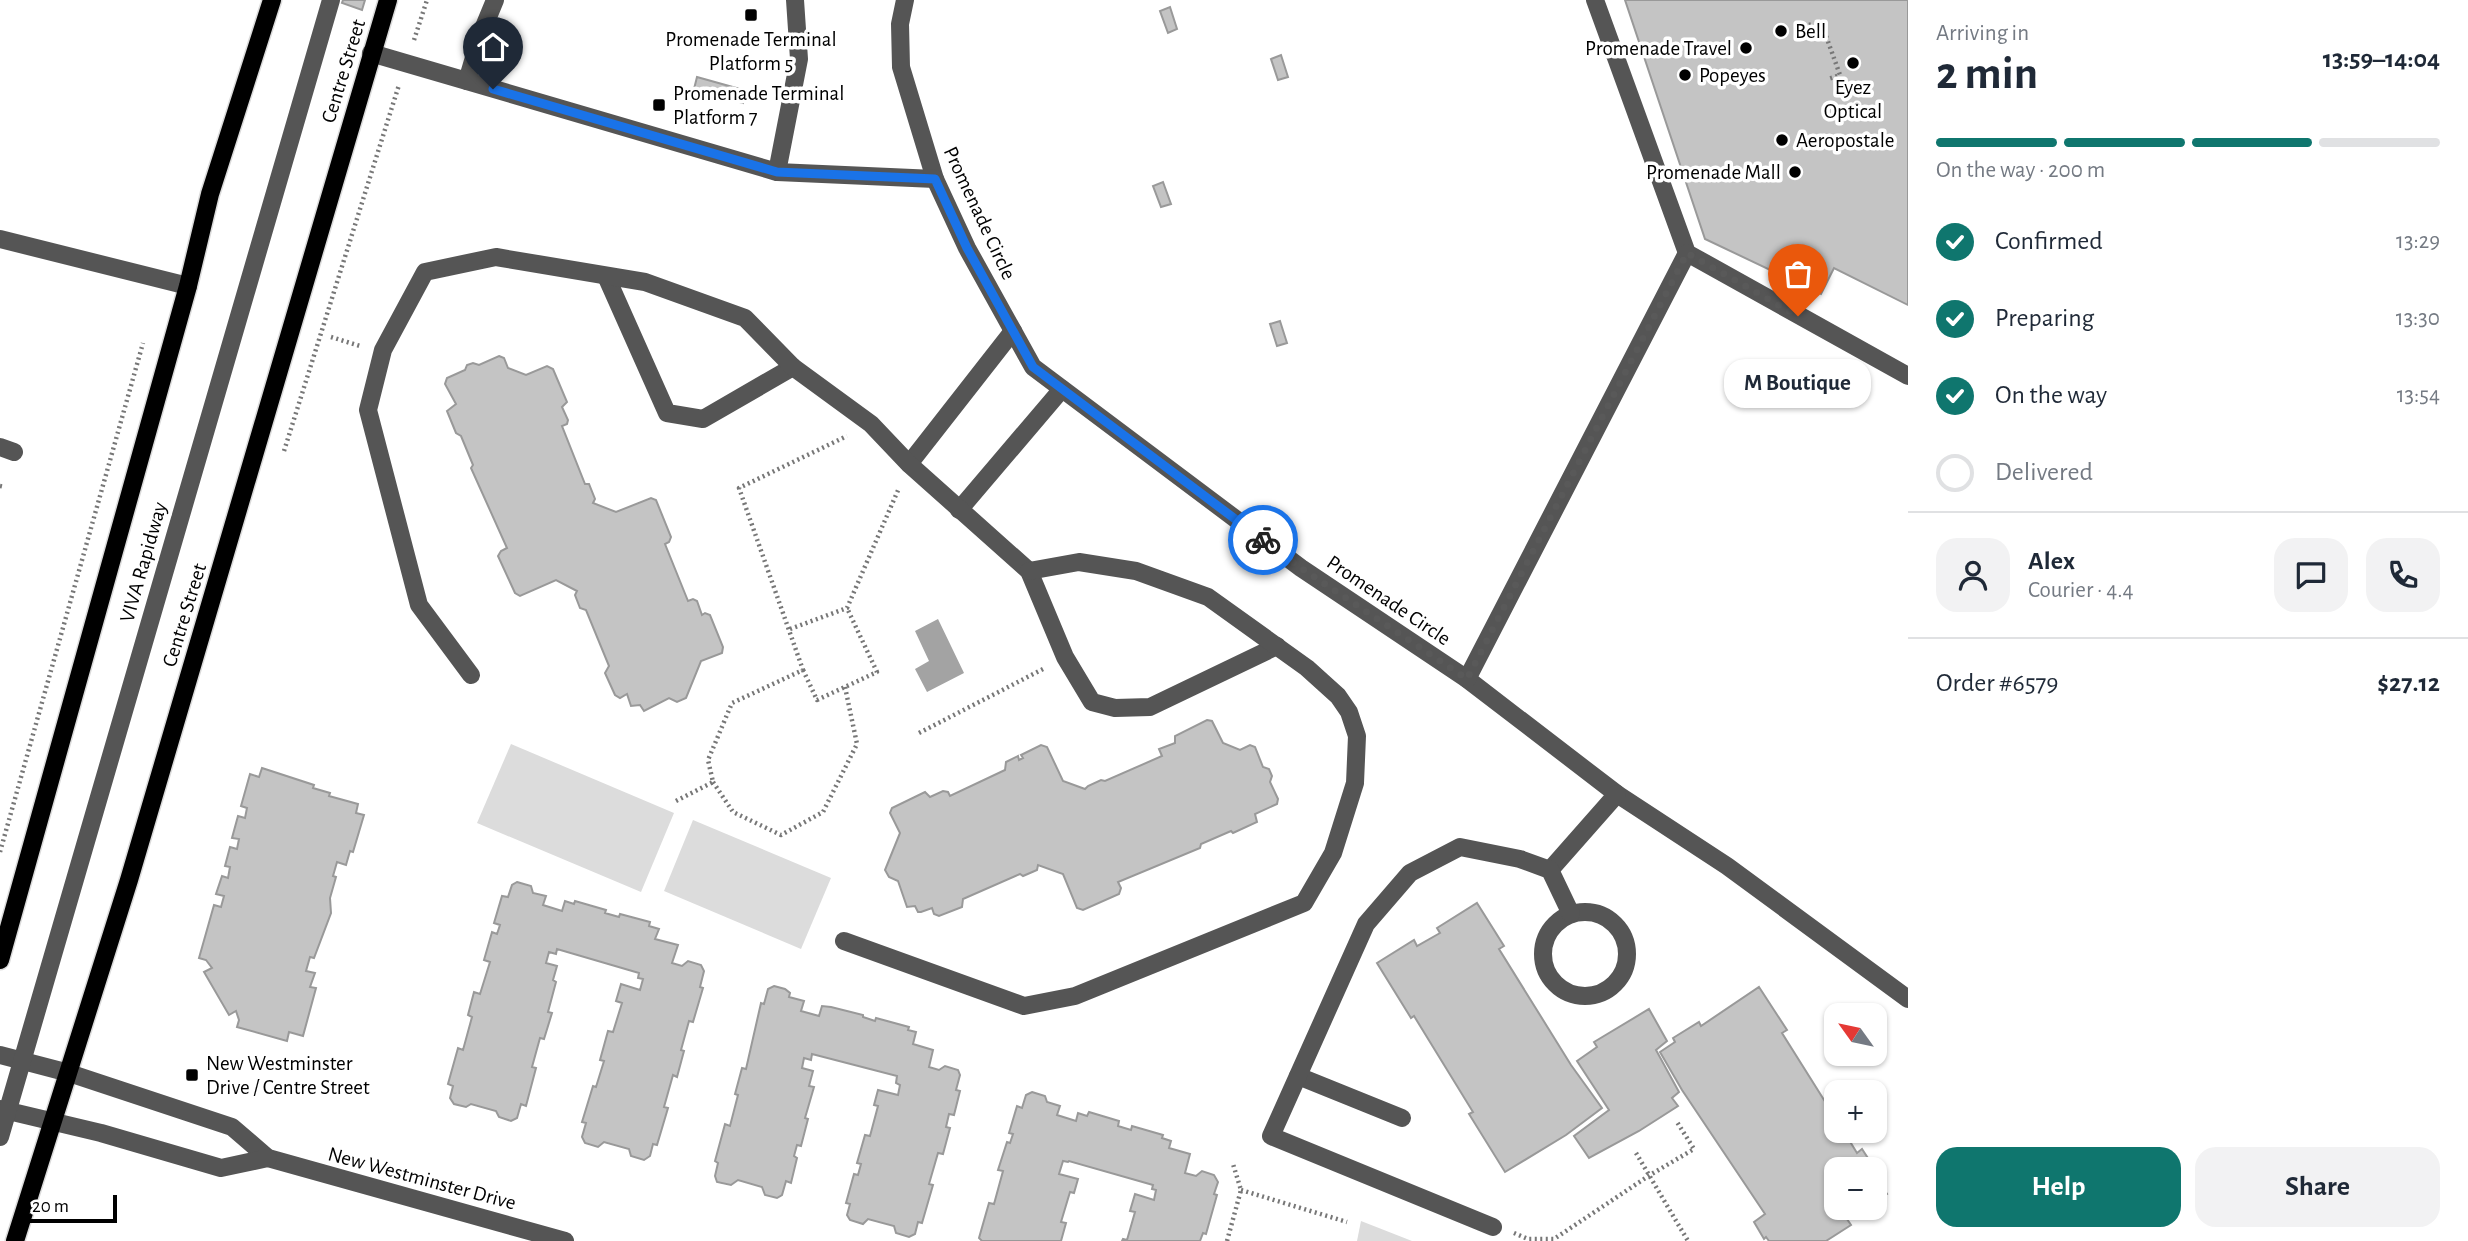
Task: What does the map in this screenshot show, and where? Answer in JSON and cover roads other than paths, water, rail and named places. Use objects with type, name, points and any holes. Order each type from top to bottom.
[{"type":"main road","points":[[0,960],[188,286],[210,194],[272,0]]},
{"type":"main road","name":"Centre Street","points":[[15,1241],[69,1073],[262,433],[388,0]]},
{"type":"street","name":"VIVA Rapidway","points":[[0,1137],[4,1110],[21,1061],[331,0]]},
{"type":"street","points":[[467,81],[481,34],[495,0]]},
{"type":"street","points":[[777,172],[799,59],[795,0]]},
{"type":"street","name":"Promenade Circle","points":[[905,0],[900,24],[901,67],[935,179],[967,248],[1033,367],[1301,568],[1467,679],[1618,794],[1727,866],[1908,999]]},
{"type":"street","points":[[1595,0],[1687,253],[1908,376]]},
{"type":"street","points":[[371,54],[777,172],[935,179]]},
{"type":"street","points":[[0,239],[188,286]]},
{"type":"street","points":[[1467,679],[1687,253]]},
{"type":"street","points":[[471,675],[419,605],[368,410],[383,350],[425,272],[496,257],[645,282],[745,318],[793,366],[871,424],[909,464],[1029,571],[1065,657],[1092,702],[1115,708],[1150,707],[1277,646]]},
{"type":"street","points":[[606,276],[667,413],[703,419],[793,366]]},
{"type":"street","points":[[909,464],[1013,331]]},
{"type":"street","points":[[960,510],[1062,389]]},
{"type":"street","points":[[844,941],[1024,1006],[1075,996],[1304,903],[1333,853],[1356,783],[1357,736],[1349,712],[1338,696],[1307,668],[1208,597],[1136,571],[1079,562],[1029,571]]},
{"type":"street","points":[[1550,870],[1618,794]]},
{"type":"street","points":[[1493,1227],[1271,1136],[1366,924],[1410,873],[1461,848],[1520,859],[1550,870],[1571,914]]},
{"type":"street","points":[[1586,912],[1606,918],[1621,932],[1626,946],[1627,960],[1623,973],[1614,985],[1589,997],[1562,991],[1552,982],[1545,970],[1542,956],[1544,942],[1559,920],[1571,914],[1586,912]]},
{"type":"street","name":"New Westminster Drive","points":[[0,1055],[69,1073],[232,1127],[268,1158],[565,1241]]},
{"type":"street","points":[[1298,1076],[1402,1118]]},
{"type":"street","name":"New Westminster Drive","points":[[4,1110],[54,1121],[221,1168],[268,1158]]},
{"type":"place","name":"Promenade Terminal Platform 5","points":[[751,15]]},
{"type":"place","name":"Bell","points":[[1781,31]]},
{"type":"place","name":"Promenade Travel","points":[[1746,48]]},
{"type":"place","name":"Eyez Optical","points":[[1853,63]]},
{"type":"place","name":"Popeyes","points":[[1685,75]]},
{"type":"place","name":"Promenade Terminal Platform 7","points":[[659,105]]},
{"type":"place","name":"Aeropostale","points":[[1782,140]]},
{"type":"place","name":"Promenade Mall","points":[[1795,172]]},
{"type":"place","name":"M Boutique","points":[[1798,316]]},
{"type":"place","name":"New Westminster Drive / Centre Street","points":[[192,1075]]}]
